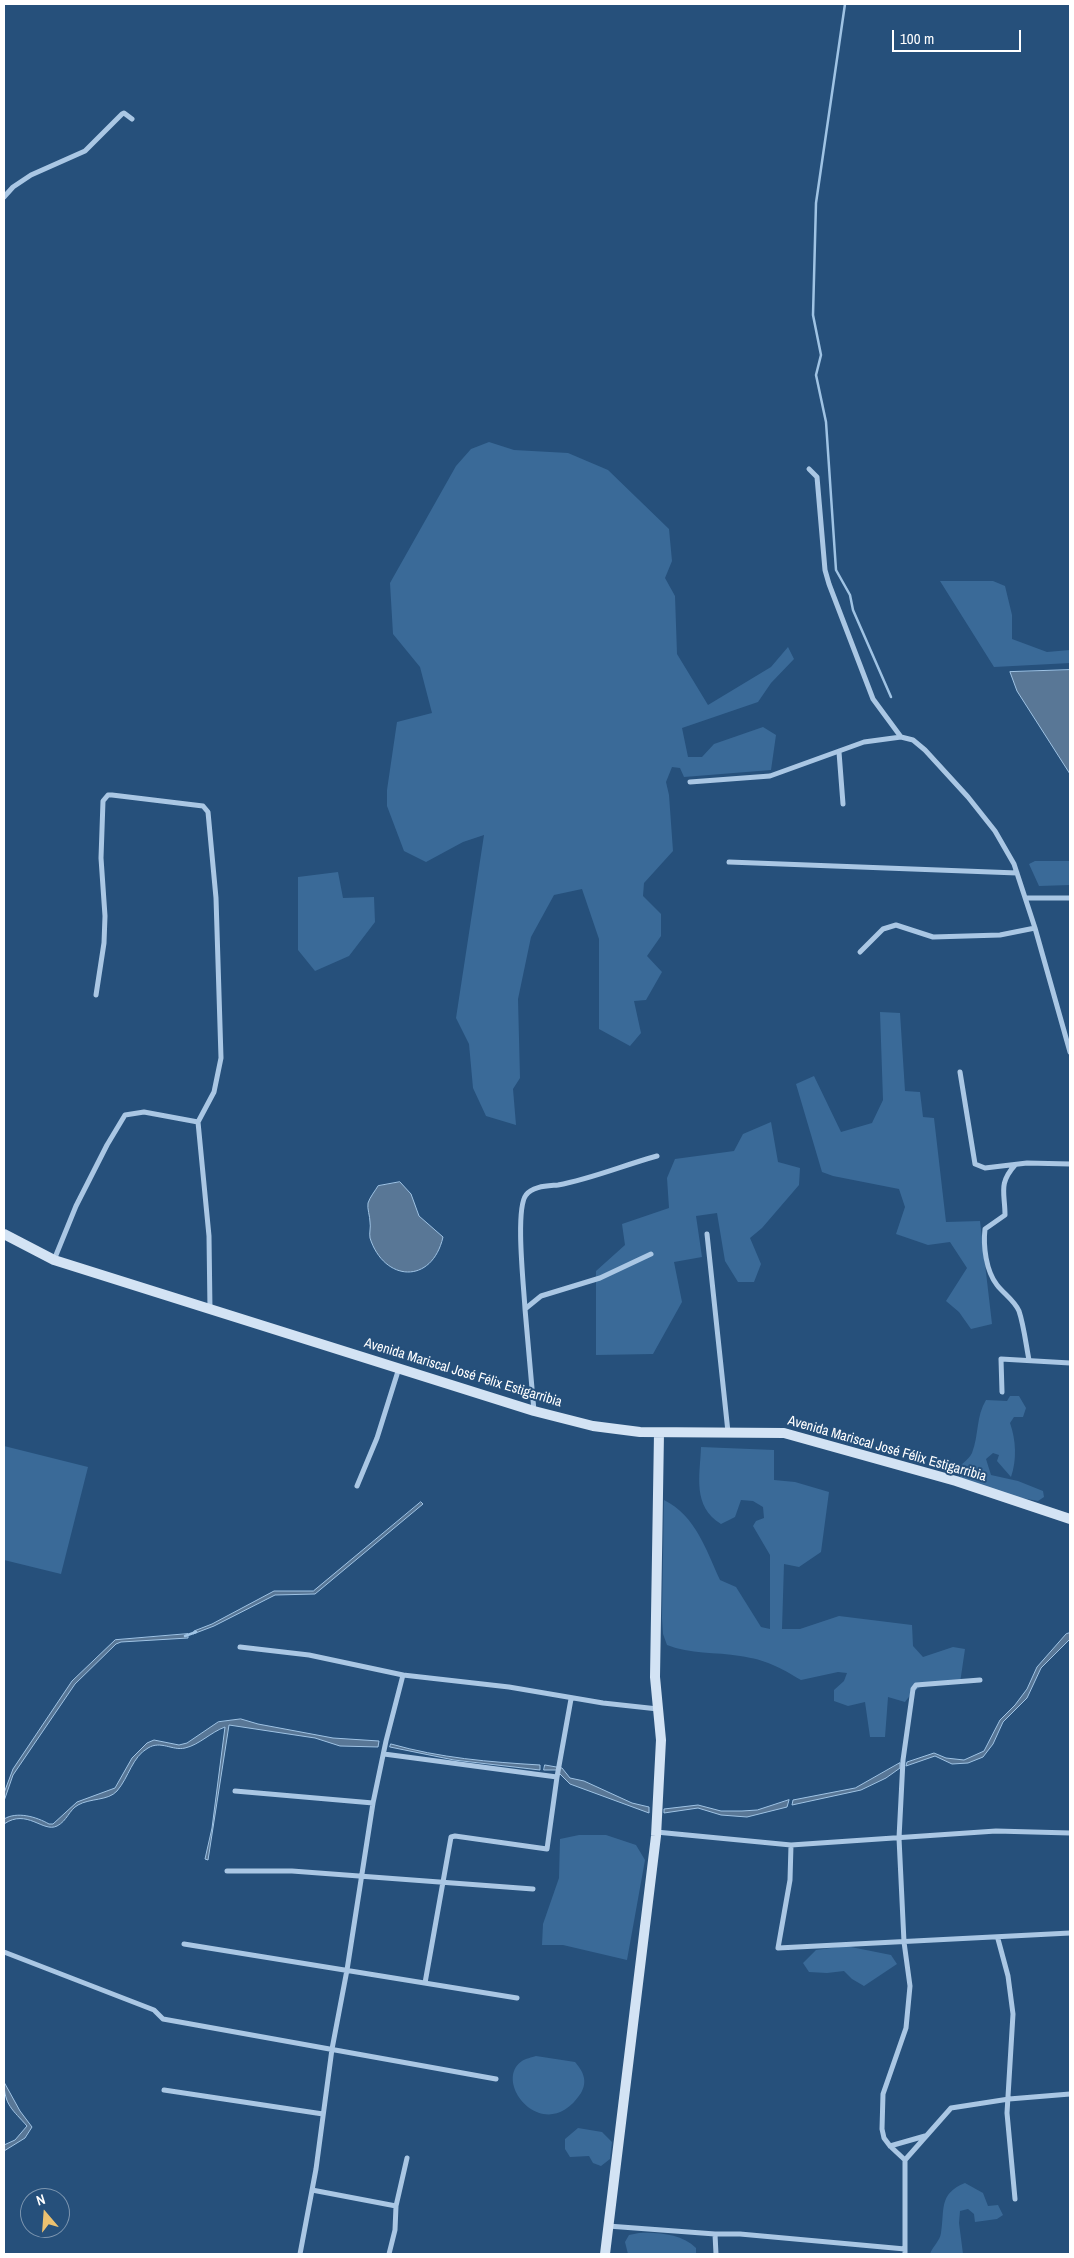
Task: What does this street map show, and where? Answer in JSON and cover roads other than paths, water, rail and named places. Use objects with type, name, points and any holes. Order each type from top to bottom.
[{"type":"main road","name":"Avenida Mariscal José Félix Estigarribia","points":[[4,1234],[54,1260],[210,1311],[400,1368],[445,1385],[534,1411],[593,1426],[659,1433],[784,1433],[956,1481],[1070,1519]]},
{"type":"main road","points":[[605,2254],[656,1832],[661,1740],[655,1677],[659,1433]]},
{"type":"street","points":[[4,197],[13,187],[31,175],[85,151],[122,114],[124,113],[132,119]]},
{"type":"street","points":[[809,469],[817,477],[825,570],[829,584],[873,699],[901,738]]},
{"type":"street","points":[[690,782],[770,776],[864,742],[901,738],[913,740],[925,750],[968,797],[995,831],[1017,873],[1035,928],[1070,1052]]},
{"type":"street","points":[[839,752],[843,804]]},
{"type":"street","points":[[96,995],[104,943],[105,916],[101,858],[103,801],[108,795],[112,795],[203,806],[208,812],[216,898],[221,1058],[214,1092],[198,1122],[208,1236],[210,1311]]},
{"type":"street","points":[[729,862],[1017,873]]},
{"type":"street","points":[[1026,898],[1070,898]]},
{"type":"street","points":[[860,952],[883,929],[896,925],[933,936],[1000,935],[1035,928]]},
{"type":"street","points":[[960,1072],[975,1164],[985,1168],[1015,1165],[1070,1164]]},
{"type":"street","points":[[54,1260],[76,1206],[107,1145],[125,1116],[144,1112],[198,1122]]},
{"type":"street","points":[[534,1411],[525,1309],[522,1229],[522,1204],[526,1194],[532,1190],[561,1184],[657,1156]]},
{"type":"street","points":[[1015,1165],[1006,1176],[1002,1190],[1005,1215],[985,1229],[984,1236],[990,1273],[996,1285],[1010,1298],[1018,1311],[1029,1360]]},
{"type":"street","points":[[707,1234],[728,1433]]},
{"type":"street","points":[[525,1309],[542,1296],[600,1278],[651,1254]]},
{"type":"street","points":[[1002,1392],[1001,1359],[1070,1362]]},
{"type":"street","points":[[357,1486],[377,1438],[400,1368]]},
{"type":"street","points":[[240,1647],[309,1655],[403,1675],[509,1687],[571,1699],[658,1709]]},
{"type":"street","points":[[300,2254],[312,2190],[332,2048],[347,1970],[360,1876],[386,1741],[403,1675]]},
{"type":"street","points":[[905,2160],[884,2138],[882,2129],[883,2094],[906,2028],[910,1986],[904,1942],[899,1838],[903,1760],[914,1687],[980,1680]]},
{"type":"street","points":[[425,1983],[449,1842],[455,1836],[547,1849],[559,1762],[571,1699]]},
{"type":"street","points":[[384,1751],[558,1774]]},
{"type":"street","points":[[235,1790],[373,1803]]},
{"type":"street","points":[[656,1832],[792,1845],[996,1831],[1070,1833]]},
{"type":"street","points":[[792,1845],[790,1880],[778,1948],[998,1939],[1070,1933]]},
{"type":"street","points":[[227,1871],[292,1871],[533,1889]]},
{"type":"street","points":[[998,1939],[1008,1976],[1013,2014],[1010,2099],[1007,2113],[1015,2199]]},
{"type":"street","points":[[184,1944],[517,1998]]},
{"type":"street","points":[[4,1952],[154,2010],[163,2019],[496,2079]]},
{"type":"street","points":[[164,2090],[323,2114]]},
{"type":"street","points":[[608,2226],[715,2234],[740,2234],[905,2252],[905,2160],[955,2106],[1070,2094]]},
{"type":"street","points":[[890,2146],[926,2136]]},
{"type":"street","points":[[389,2254],[395,2230],[396,2206],[407,2158]]},
{"type":"street","points":[[312,2190],[396,2206]]},
{"type":"street","points":[[715,2234],[716,2254]]},
{"type":"waterway","points":[[845,4],[816,203],[813,315],[821,355],[816,375],[826,422],[836,570],[850,595],[853,610],[891,697]]},
{"type":"waterway","points":[[185,1636],[196,1632]]}]
